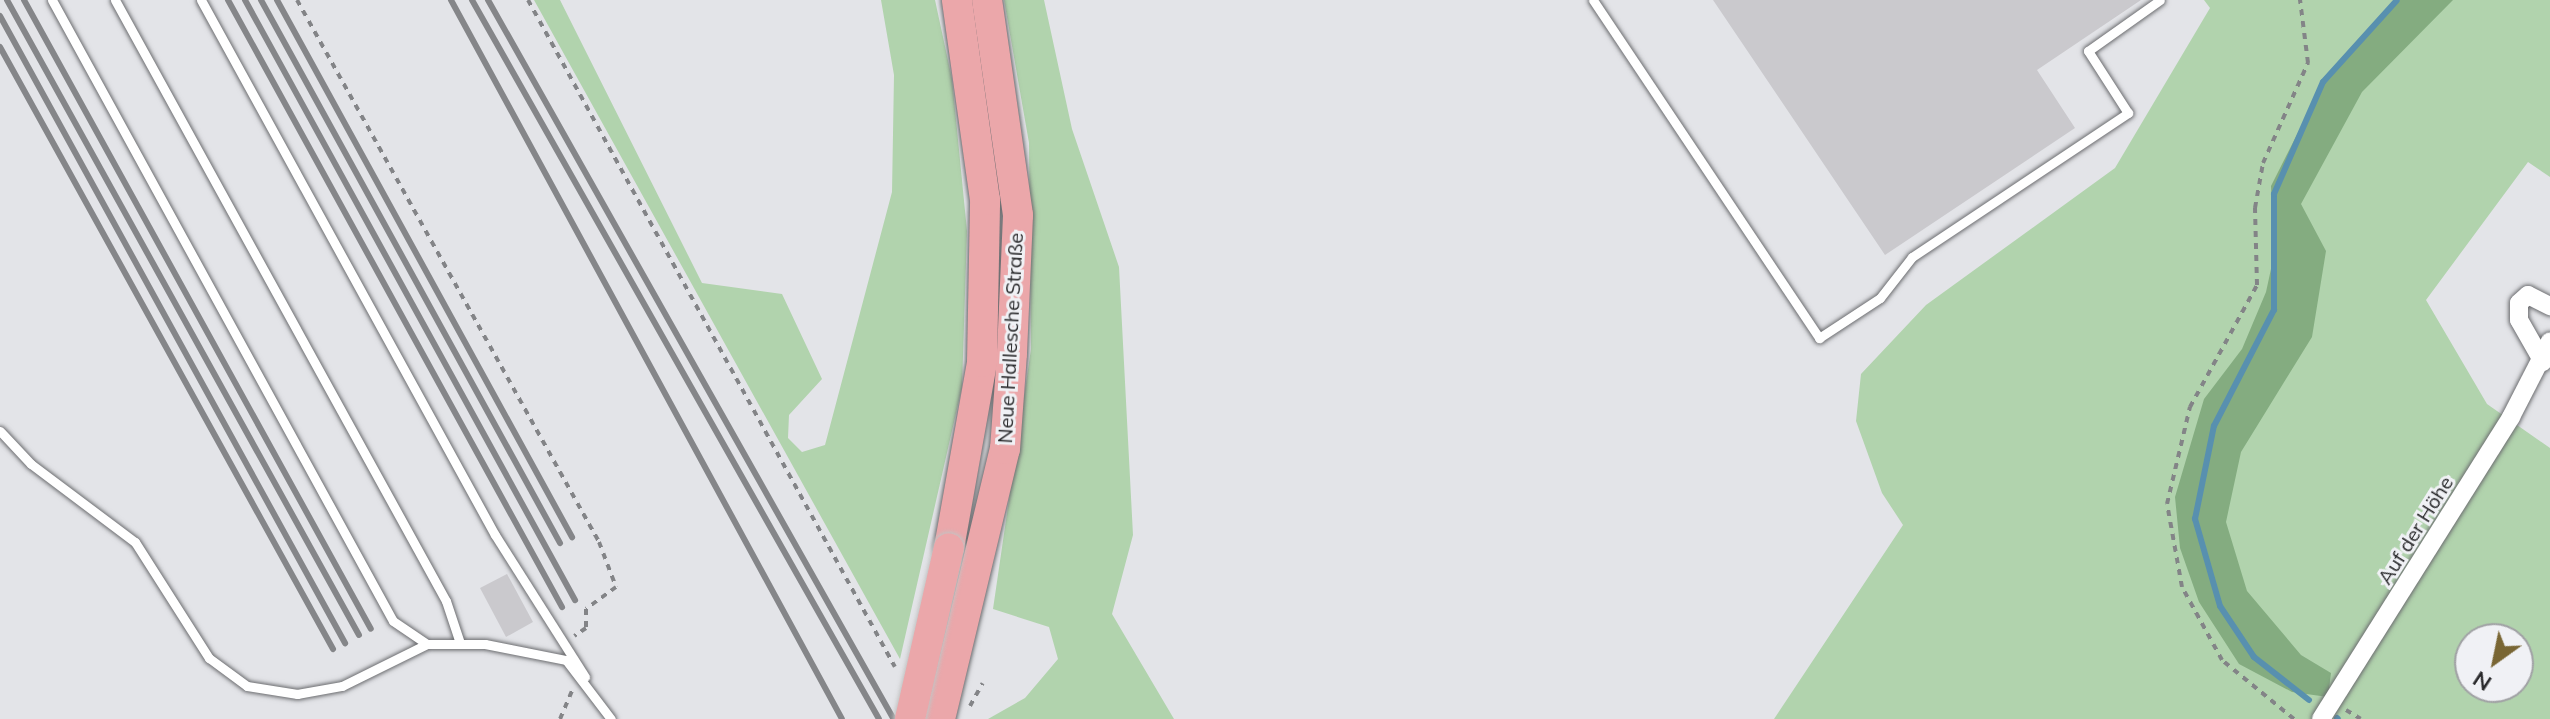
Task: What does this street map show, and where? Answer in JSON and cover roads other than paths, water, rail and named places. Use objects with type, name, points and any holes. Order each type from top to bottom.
[{"type":"main road","name":"Neue Hallesche Straße","points":[[940,719],[964,552],[982,362],[985,200],[957,0]]},
{"type":"main road","name":"Neue Hallesche Straße","points":[[910,719],[964,552],[1005,449],[1018,215],[987,0]]},
{"type":"street","points":[[2543,362],[2519,320],[2519,303],[2528,295],[2550,306]]},
{"type":"street","name":"Auf der Höhe","points":[[2321,719],[2543,362],[2550,341]]},
{"type":"lane","points":[[52,0],[393,621],[427,644]]},
{"type":"lane","points":[[115,0],[446,601],[460,643]]},
{"type":"lane","points":[[201,0],[562,643],[611,719]]},
{"type":"lane","points":[[1593,0],[1819,338],[1880,298],[1912,257],[2128,113],[2088,51],[2160,0]]},
{"type":"lane","points":[[0,431],[31,464],[135,542],[209,658],[247,686],[297,694],[342,686],[427,644],[460,643],[547,652],[585,677]]},
{"type":"waterway","points":[[2309,700],[2254,657],[2220,606],[2195,519],[2214,426],[2274,310],[2274,194],[2323,82],[2397,0]]},
{"type":"railway","points":[[7,0],[359,635]]},
{"type":"railway","points":[[24,0],[371,629]]},
{"type":"railway","points":[[228,0],[562,607]]},
{"type":"railway","points":[[245,0],[575,600]]},
{"type":"railway","points":[[261,0],[560,543]]},
{"type":"railway","points":[[277,0],[572,537]]},
{"type":"railway","points":[[451,0],[842,719]]},
{"type":"railway","points":[[472,0],[879,719]]},
{"type":"railway","points":[[488,0],[893,718]]},
{"type":"railway","points":[[0,16],[345,643]]},
{"type":"railway","points":[[0,47],[333,649]]}]
